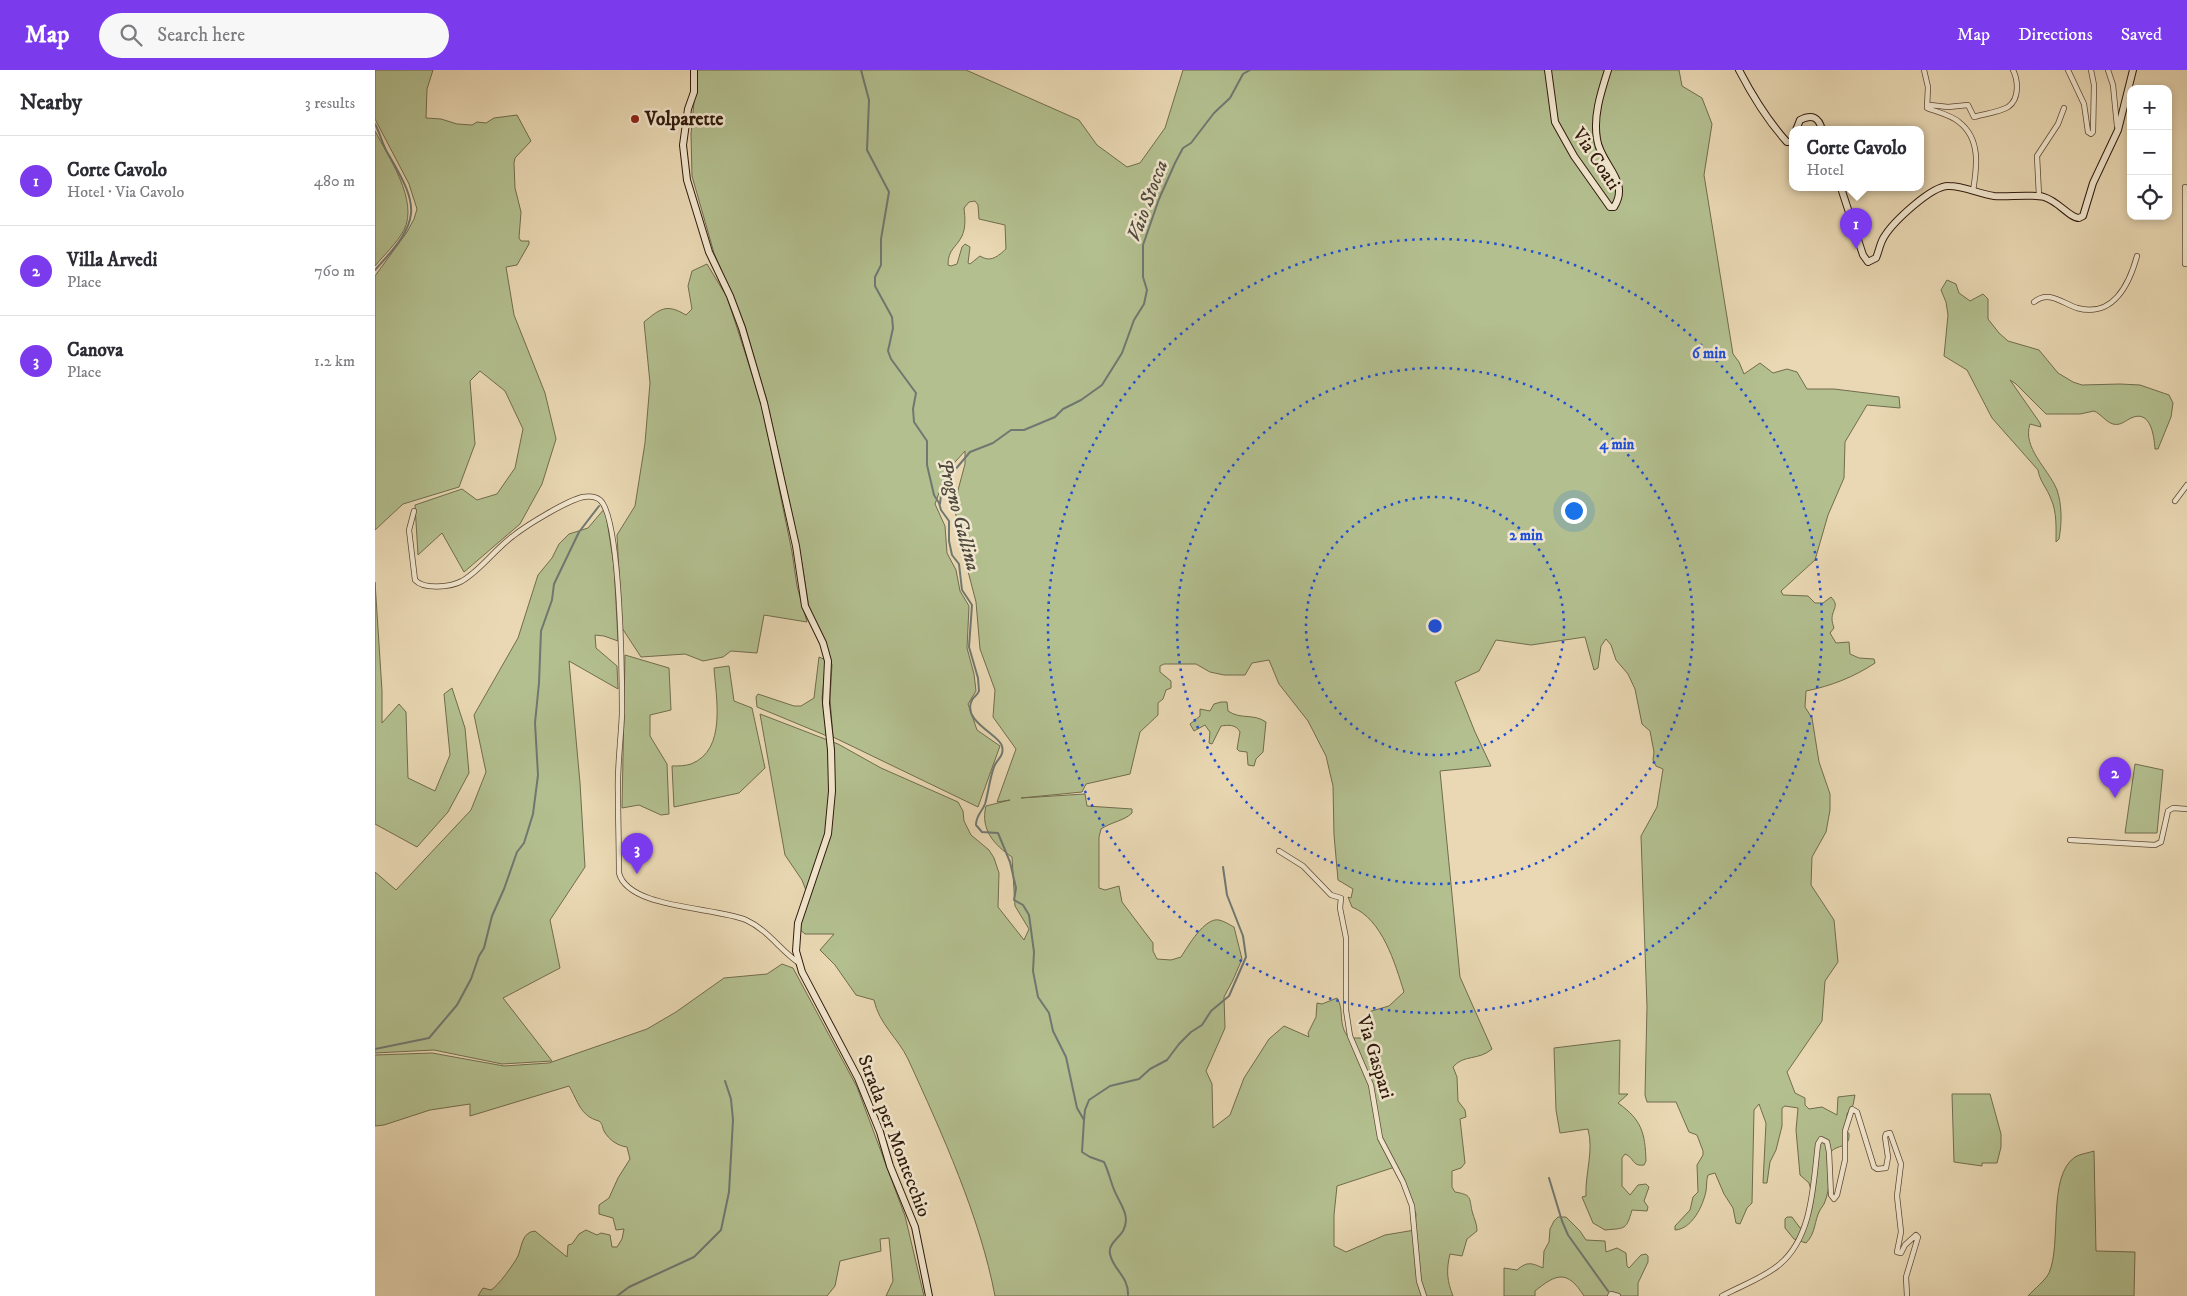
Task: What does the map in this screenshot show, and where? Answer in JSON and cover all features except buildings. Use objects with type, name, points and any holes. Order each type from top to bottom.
[{"type":"street","name":"Strada per Montecchio","points":[[694,70],[694,92],[688,109],[683,145],[687,180],[709,252],[730,296],[742,328],[762,394],[796,546],[805,606],[823,643],[828,661],[826,702],[831,750],[832,791],[829,834],[798,923],[796,938],[799,963],[859,1078],[890,1166],[915,1227],[929,1296]]},
{"type":"street","name":"Via Coati","points":[[1548,70],[1555,122],[1564,140],[1610,207],[1614,207],[1617,201],[1619,185],[1617,177],[1598,148],[1596,137],[1599,98],[1608,70]]},
{"type":"street","points":[[1739,70],[1756,104],[1776,130],[1789,142]]},
{"type":"street","points":[[1924,70],[1928,87],[1927,108]]},
{"type":"street","points":[[1927,108],[1929,105],[1949,107],[1968,105],[1974,117],[2008,107],[2013,102],[2018,85],[2017,77],[2013,70]]},
{"type":"street","points":[[2068,70],[2084,104],[2088,132],[2091,134],[2093,132],[2094,93],[2091,70]]},
{"type":"street","points":[[2108,70],[2113,85],[2118,130]]},
{"type":"street","points":[[1842,191],[1858,242],[1865,261],[1868,262],[1877,258],[1883,239],[1892,225],[1928,195],[1943,186],[1991,195],[2014,197],[2039,196],[2057,202],[2075,218],[2083,216],[2093,183],[2118,130],[2133,70]]},
{"type":"street","points":[[1927,108],[1958,120],[1970,134],[1976,151],[1973,191]]},
{"type":"street","points":[[2039,196],[2037,156],[2058,124],[2064,108]]},
{"type":"street","points":[[1798,126],[1800,120],[1807,116],[1815,117],[1821,122],[1822,126]]},
{"type":"street","points":[[2185,187],[2185,264],[2187,264]]},
{"type":"street","points":[[2034,302],[2040,297],[2047,296],[2079,308],[2094,310],[2105,308],[2126,287],[2137,256]]},
{"type":"street","points":[[2175,501],[2187,485]]},
{"type":"street","points":[[414,511],[409,530],[415,580],[418,583],[427,585],[446,585],[460,582],[513,535],[577,499],[592,496],[599,499],[605,506],[610,520],[614,544],[620,636],[621,714],[618,791],[619,873],[621,882],[627,888],[647,898],[744,919],[769,935],[786,954],[799,963]]},
{"type":"street","points":[[2070,840],[2155,845],[2161,842],[2167,811],[2173,808],[2187,810]]},
{"type":"street","name":"Via Gaspari","points":[[1279,851],[1303,866],[1331,895],[1341,898],[1340,908],[1346,938],[1346,1010],[1350,1036],[1371,1085],[1380,1138],[1403,1182],[1412,1206],[1419,1280],[1424,1296]]},
{"type":"street","points":[[1722,1296],[1779,1265],[1788,1256],[1807,1218],[1818,1144],[1821,1139],[1827,1142],[1829,1152],[1831,1195],[1834,1199],[1837,1195],[1845,1160],[1845,1131],[1852,1110],[1857,1112],[1874,1167],[1877,1169],[1886,1168],[1888,1157],[1887,1134],[1890,1133],[1892,1136],[1899,1156],[1901,1176],[1897,1196],[1901,1224],[1897,1252],[1901,1253],[1905,1245],[1916,1235],[1918,1237],[1905,1277],[1907,1296]]},
{"type":"street","points":[[1609,1296],[1611,1294],[1618,1296]]},
{"type":"green space","points":[[375,70],[433,70],[427,89],[426,118],[472,125],[477,122],[486,123],[494,118],[517,115],[531,141],[515,158],[514,163],[515,188],[521,212],[519,238],[521,241],[529,241],[529,244],[517,265],[506,267],[514,315],[545,393],[556,439],[542,484],[520,524],[464,572],[442,533],[418,555],[415,505],[462,489],[477,500],[497,494],[515,468],[523,429],[505,391],[480,371],[470,381],[475,444],[459,487],[403,504],[375,530],[375,276],[407,232],[417,209],[409,184],[375,119]]},
{"type":"green space","points":[[697,70],[966,70],[1079,120],[1097,145],[1127,167],[1140,163],[1165,128],[1183,70],[1679,70],[1682,86],[1702,98],[1712,124],[1704,175],[1733,354],[1744,374],[1760,363],[1773,373],[1787,369],[1797,372],[1807,389],[1834,389],[1899,397],[1900,408],[1867,405],[1845,442],[1844,478],[1828,515],[1815,560],[1781,591],[1783,595],[1808,596],[1815,603],[1823,603],[1831,597],[1835,605],[1832,616],[1834,628],[1830,633],[1836,643],[1849,642],[1850,654],[1859,658],[1874,659],[1875,663],[1859,673],[1842,680],[1806,691],[1805,707],[1812,718],[1819,762],[1830,794],[1830,810],[1826,832],[1812,857],[1811,885],[1834,920],[1838,962],[1825,981],[1822,1021],[1787,1072],[1795,1093],[1805,1098],[1805,1105],[1809,1109],[1822,1107],[1837,1115],[1838,1097],[1855,1095],[1853,1105],[1847,1114],[1849,1139],[1845,1144],[1831,1152],[1828,1192],[1818,1214],[1812,1235],[1806,1243],[1794,1239],[1785,1228],[1785,1219],[1787,1217],[1792,1217],[1800,1228],[1806,1227],[1807,1210],[1812,1199],[1809,1183],[1800,1175],[1796,1130],[1798,1108],[1785,1106],[1782,1108],[1782,1126],[1776,1150],[1770,1162],[1767,1183],[1763,1183],[1766,1123],[1759,1104],[1754,1110],[1752,1203],[1747,1208],[1740,1224],[1736,1223],[1733,1208],[1724,1194],[1715,1173],[1708,1175],[1705,1197],[1696,1216],[1687,1226],[1675,1230],[1675,1226],[1690,1210],[1693,1197],[1698,1192],[1697,1165],[1703,1155],[1703,1151],[1697,1135],[1689,1132],[1676,1102],[1647,1102],[1645,1095],[1647,1007],[1641,836],[1657,807],[1663,769],[1656,766],[1653,760],[1654,752],[1650,731],[1642,724],[1635,689],[1628,674],[1616,660],[1611,645],[1606,639],[1601,646],[1598,668],[1594,670],[1585,637],[1531,645],[1496,640],[1479,671],[1455,682],[1491,766],[1440,771],[1460,977],[1492,1049],[1482,1055],[1462,1060],[1453,1067],[1457,1077],[1458,1101],[1465,1110],[1466,1117],[1460,1119],[1465,1163],[1461,1168],[1452,1171],[1452,1187],[1455,1192],[1469,1197],[1477,1231],[1467,1239],[1462,1256],[1450,1254],[1448,1275],[1453,1296],[995,1296],[980,1236],[959,1176],[904,1051],[884,1024],[876,1009],[874,1000],[856,995],[835,965],[820,950],[834,934],[805,934],[798,928],[807,893],[802,880],[785,855],[760,714],[838,744],[881,768],[958,802],[971,835],[989,850],[994,858],[999,873],[998,907],[1024,940],[1029,929],[1015,906],[1012,857],[994,842],[985,822],[986,806],[1010,800],[997,802],[1016,749],[993,717],[995,690],[980,649],[976,602],[963,552],[954,505],[965,464],[965,451],[947,471],[935,504],[945,526],[947,553],[956,570],[960,591],[969,606],[967,648],[974,674],[976,691],[968,704],[977,730],[1000,746],[978,807],[833,737],[830,699],[832,665],[828,650],[809,608],[800,551],[768,405],[745,326],[714,253],[692,176],[691,134]],"holes":[[[975,201],[978,205],[979,219],[1005,225],[1006,249],[991,259],[980,256],[970,264],[968,263],[970,247],[965,244],[962,247],[957,264],[948,265],[951,252],[963,233],[965,222],[964,208],[969,202]],[[1269,660],[1279,684],[1308,721],[1326,756],[1333,786],[1334,835],[1338,880],[1353,889],[1351,898],[1348,897],[1352,907],[1372,921],[1386,943],[1404,992],[1389,1006],[1368,1012],[1365,1038],[1349,1038],[1345,1033],[1341,1008],[1337,998],[1322,1004],[1317,1003],[1316,1017],[1308,1033],[1309,1037],[1284,1026],[1269,1039],[1244,1078],[1230,1115],[1213,1128],[1212,1084],[1206,1071],[1225,1028],[1224,997],[1242,959],[1234,927],[1219,920],[1214,920],[1197,933],[1181,957],[1171,960],[1157,959],[1153,951],[1153,943],[1122,902],[1119,886],[1105,890],[1099,888],[1099,837],[1101,829],[1129,816],[1132,813],[1132,809],[1087,806],[1085,794],[1021,798],[1082,792],[1086,784],[1130,774],[1140,732],[1158,715],[1158,703],[1163,699],[1166,690],[1171,688],[1171,681],[1160,672],[1160,666],[1164,664],[1196,664],[1210,672],[1224,675],[1245,675],[1252,663]],[[1395,1167],[1416,1214],[1415,1230],[1385,1235],[1346,1252],[1334,1246],[1334,1215],[1337,1186]]]},
{"type":"green space","points":[[375,131],[400,179],[408,206],[408,218],[401,235],[375,266]]},
{"type":"green space","points":[[707,264],[727,297],[762,405],[792,552],[797,586],[807,622],[764,615],[757,653],[731,651],[723,657],[703,661],[685,654],[641,657],[622,628],[617,535],[635,506],[645,443],[650,383],[644,322],[663,309],[673,309],[686,315],[692,309],[688,286],[692,271]]},
{"type":"green space","points":[[1947,280],[1956,284],[1959,293],[1970,301],[1983,294],[1988,299],[1988,319],[1999,333],[2008,341],[2039,350],[2058,373],[2073,382],[2082,385],[2140,385],[2169,395],[2173,403],[2171,417],[2158,449],[2155,449],[2150,425],[2143,417],[2138,416],[2120,424],[2113,424],[2094,411],[2080,414],[2046,414],[2010,380],[2040,423],[2041,427],[2030,424],[2028,433],[2033,450],[2053,482],[2059,496],[2061,527],[2059,539],[2056,542],[2056,520],[2053,504],[2038,470],[1992,418],[1967,370],[1944,356],[1948,315],[1946,302],[1941,290]]},
{"type":"green space","points":[[605,508],[614,566],[618,641],[595,635],[596,648],[617,666],[618,689],[569,661],[580,783],[585,867],[550,920],[560,968],[503,998],[552,1061],[502,1064],[434,1050],[375,1053],[375,872],[396,890],[471,810],[486,772],[474,715],[518,638],[538,575],[552,558],[559,544],[569,534],[588,528]]},
{"type":"green space","points":[[375,582],[382,691],[382,723],[399,704],[406,712],[408,778],[435,791],[450,755],[444,694],[452,688],[465,728],[469,773],[448,812],[417,847],[375,824]]},
{"type":"green space","points":[[625,655],[669,668],[671,710],[650,715],[650,736],[667,764],[669,814],[661,815],[639,805],[622,808]]},
{"type":"green space","points":[[819,657],[826,660],[822,698],[827,736],[757,707],[756,697],[758,694],[794,706],[801,706],[814,698]]},
{"type":"green space","points":[[729,666],[734,701],[752,708],[765,768],[739,793],[674,807],[672,766],[691,764],[702,757],[710,747],[715,735],[717,722],[714,668]]},
{"type":"green space","points":[[1227,702],[1228,711],[1233,714],[1261,719],[1266,722],[1263,752],[1256,759],[1254,766],[1248,765],[1247,752],[1237,749],[1240,732],[1234,726],[1221,726],[1212,744],[1209,743],[1210,732],[1205,725],[1194,731],[1190,724],[1200,716],[1200,709],[1210,711],[1214,704]]},
{"type":"green space","points":[[2135,764],[2163,770],[2157,833],[2125,833]]},
{"type":"green space","points":[[782,964],[793,968],[857,1087],[905,1216],[924,1296],[886,1296],[893,1281],[889,1238],[880,1239],[881,1251],[840,1261],[835,1286],[827,1296],[478,1296],[483,1288],[491,1290],[502,1280],[518,1256],[525,1237],[531,1232],[535,1231],[567,1257],[568,1245],[572,1244],[579,1234],[586,1230],[597,1235],[601,1233],[610,1235],[612,1247],[617,1247],[622,1239],[624,1229],[616,1230],[613,1218],[599,1214],[599,1205],[609,1198],[618,1178],[630,1159],[627,1147],[611,1140],[604,1131],[602,1124],[584,1112],[569,1086],[470,1116],[470,1104],[430,1110],[384,1125],[375,1126],[375,1055],[432,1053],[504,1066],[549,1063],[647,1029],[676,1012],[724,978],[767,974]]},
{"type":"green space","points":[[1620,1040],[1619,1094],[1628,1094],[1618,1103],[1632,1115],[1641,1128],[1645,1143],[1646,1161],[1644,1165],[1637,1165],[1625,1154],[1622,1158],[1622,1186],[1630,1195],[1638,1185],[1646,1184],[1649,1187],[1644,1201],[1648,1207],[1647,1211],[1632,1210],[1624,1227],[1605,1230],[1593,1223],[1582,1197],[1586,1196],[1590,1154],[1588,1129],[1560,1133],[1556,1110],[1554,1048]]},
{"type":"green space","points":[[1952,1094],[1990,1094],[2001,1134],[2001,1147],[1997,1163],[1982,1163],[1982,1166],[1954,1162]]},
{"type":"green space","points":[[2094,1151],[2096,1251],[2135,1252],[2134,1296],[2028,1296],[2047,1276],[2053,1260],[2058,1194],[2066,1166],[2075,1157]]},
{"type":"green space","points":[[1558,1217],[1566,1217],[1586,1240],[1605,1241],[1606,1252],[1617,1248],[1626,1253],[1627,1266],[1629,1268],[1641,1255],[1646,1254],[1648,1262],[1638,1283],[1638,1296],[1584,1296],[1572,1281],[1561,1277],[1542,1285],[1535,1291],[1535,1296],[1504,1296],[1504,1268],[1517,1270],[1524,1265],[1530,1264],[1543,1268],[1544,1251],[1549,1242],[1550,1229]]},
{"type":"waterway","name":"Progno Gallina","points":[[861,70],[869,100],[867,150],[889,192],[881,239],[881,265],[875,277],[875,286],[892,317],[893,328],[888,351],[891,359],[916,393],[913,409],[914,422],[927,441],[927,465],[934,495],[949,521],[949,541],[952,555],[959,564],[962,590],[972,605],[969,647],[978,678],[979,691],[972,700],[970,708],[976,721],[995,737],[1002,746],[1001,755],[994,766],[985,804],[978,816],[976,825],[982,832],[998,833],[1010,862],[1016,888],[1014,900],[1023,905],[1029,915],[1034,952],[1033,971],[1038,997],[1049,1013],[1053,1031],[1066,1057],[1077,1108],[1084,1120],[1082,1152],[1104,1162],[1125,1214],[1126,1219],[1123,1231],[1110,1247],[1110,1254],[1114,1264],[1124,1278],[1128,1289],[1128,1296]]},
{"type":"waterway","name":"Vaio Stocca","points":[[940,504],[941,495],[949,477],[970,452],[993,443],[1011,430],[1024,430],[1055,417],[1063,409],[1081,400],[1102,385],[1122,353],[1134,320],[1144,304],[1147,290],[1143,277],[1143,245],[1159,199],[1175,163],[1183,148],[1191,143],[1214,113],[1230,98],[1243,74],[1250,70]]},
{"type":"waterway","points":[[375,124],[385,149],[406,187],[411,214],[408,226],[401,238],[375,270]]},
{"type":"waterway","points":[[375,1049],[429,1038],[457,1005],[471,979],[479,956],[484,948],[492,916],[517,852],[524,843],[533,814],[538,775],[535,723],[541,631],[552,600],[554,584],[579,532],[599,506]]},
{"type":"waterway","points":[[1084,1120],[1089,1100],[1110,1086],[1139,1079],[1150,1069],[1167,1060],[1179,1044],[1191,1032],[1202,1025],[1211,1011],[1229,996],[1246,957],[1243,936],[1227,895],[1223,867]]},
{"type":"waterway","points":[[617,1296],[629,1287],[694,1257],[721,1230],[729,1192],[733,1120],[731,1099],[725,1081]]},
{"type":"waterway","points":[[1549,1178],[1568,1235],[1608,1291]]},
{"type":"place","name":"Volparette","points":[[635,119]]},
{"type":"place","name":"Corte Cavolo","points":[[1856,249]]},
{"type":"place","name":"Villa Arvedi","points":[[2115,798]]},
{"type":"place","name":"Canova","points":[[637,874]]}]
